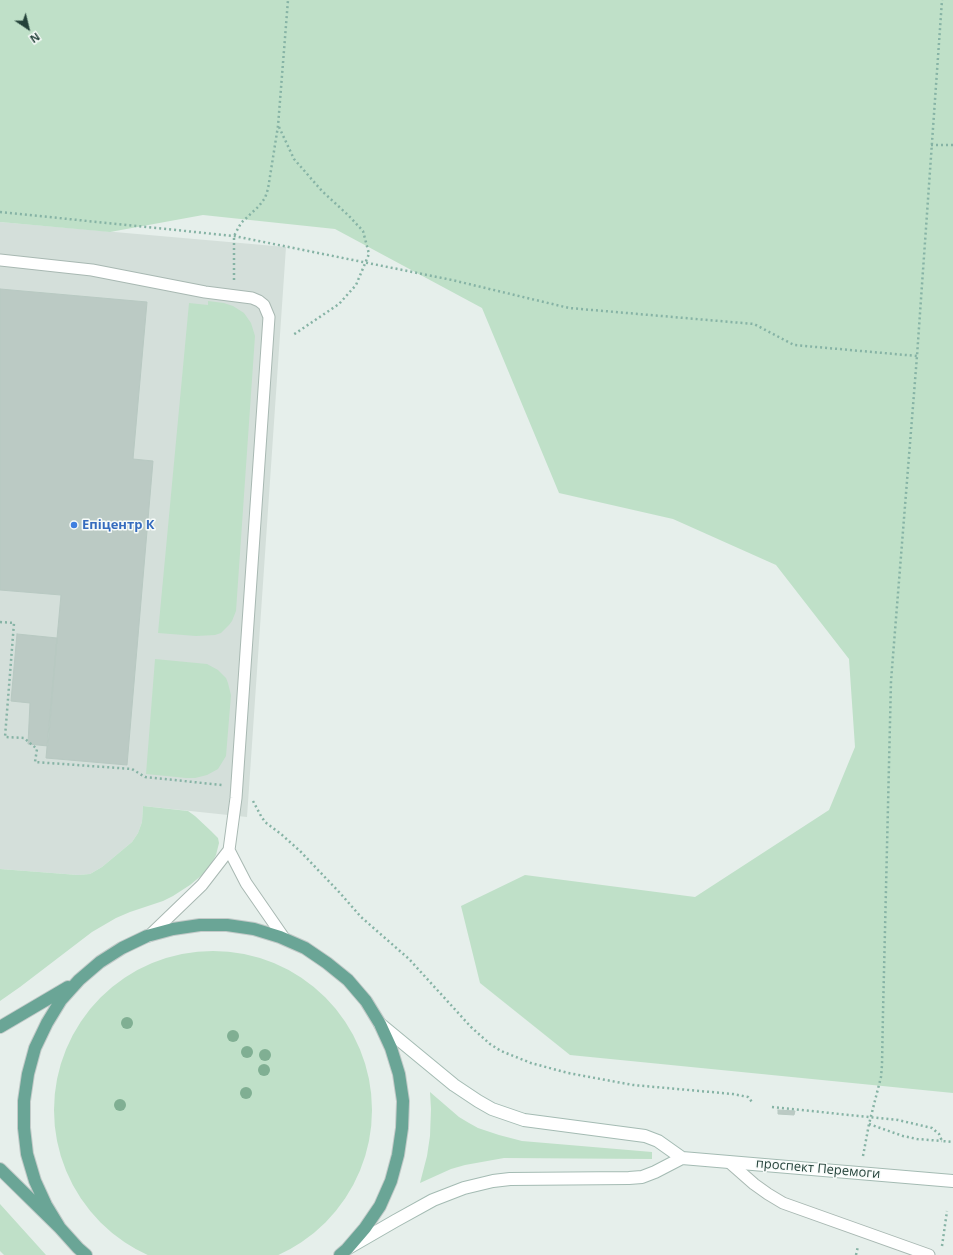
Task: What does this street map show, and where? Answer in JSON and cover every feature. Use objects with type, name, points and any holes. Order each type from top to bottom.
[{"type":"main road","points":[[0,1027],[79,980],[100,962],[122,948],[149,936],[173,929],[200,925],[227,925],[254,929],[284,938],[305,948],[348,980],[366,1001],[380,1024],[391,1048],[399,1074],[402,1101],[402,1128],[398,1155],[391,1181],[380,1206],[365,1228],[343,1252]]},
{"type":"main road","points":[[60,1228],[46,1205],[35,1180],[27,1154],[24,1128],[24,1101],[28,1074],[35,1048],[47,1023],[58,1006],[79,980]]},
{"type":"main road","points":[[343,1252],[395,1220],[433,1200],[464,1188],[493,1181],[510,1179],[642,1177],[682,1158],[658,1141],[645,1136],[539,1123],[510,1116],[492,1109],[454,1085],[380,1024]]},
{"type":"main road","name":"проспект Перемоги","points":[[682,1158],[953,1181]]},
{"type":"main road","points":[[0,1169],[86,1255]]},
{"type":"lane","points":[[0,260],[92,270],[199,291],[252,298],[264,305],[267,311],[269,317],[237,786],[230,850],[246,883],[284,938]]},
{"type":"lane","points":[[149,936],[202,885],[230,850]]},
{"type":"lane","points":[[729,1162],[754,1184],[783,1203],[928,1255]]},
{"type":"path","points":[[232,296],[234,278],[234,236],[240,223],[259,206],[268,189],[278,126],[288,0]]},
{"type":"path","points":[[860,1173],[869,1124],[881,1077],[882,1065],[891,681],[917,356],[942,0]]},
{"type":"path","points":[[278,126],[294,159],[322,191],[363,231],[369,254],[356,285],[339,304],[293,335]]},
{"type":"path","points":[[931,145],[953,145]]},
{"type":"path","points":[[0,212],[234,236],[452,280],[569,308],[754,324],[794,345],[917,356]]},
{"type":"path","points":[[0,622],[14,623],[5,737],[24,738],[37,749],[35,762],[132,769],[145,777],[245,788],[263,820],[296,847],[361,917],[409,959],[470,1028],[498,1050],[527,1062],[568,1073],[632,1085],[733,1094],[748,1097],[752,1102]]},
{"type":"path","points":[[772,1107],[898,1120],[927,1126],[936,1130],[942,1141]]},
{"type":"path","points":[[869,1124],[903,1136],[917,1139],[953,1142]]},
{"type":"path","points":[[942,1248],[947,1211]]},
{"type":"shaded area","points":[[0,222],[286,247],[247,817],[143,806],[142,822],[138,833],[132,842],[102,867],[90,874],[78,875],[0,869]]},
{"type":"green space","points":[[0,0],[953,0],[953,1093],[570,1055],[480,983],[461,906],[525,875],[695,897],[829,810],[855,747],[849,659],[776,565],[673,519],[559,493],[482,308],[335,229],[203,215],[110,232],[0,222]]},
{"type":"green space","points":[[208,301],[233,306],[244,313],[251,323],[255,336],[236,611],[229,625],[221,633],[215,635],[196,636],[158,633],[189,303],[208,305]]},
{"type":"green space","points":[[155,659],[207,664],[218,670],[226,678],[231,695],[226,756],[218,769],[207,775],[195,778],[186,778],[146,774]]},
{"type":"green space","points":[[143,806],[188,811],[211,831],[218,838],[219,843],[216,855],[208,870],[190,885],[173,896],[116,918],[92,932],[0,1001],[0,869],[78,875],[90,874],[102,867],[132,842],[138,833],[142,822]]},
{"type":"green space","points":[[213,951],[229,952],[259,958],[288,970],[314,987],[336,1009],[353,1035],[365,1064],[371,1094],[371,1126],[365,1156],[353,1185],[336,1211],[314,1233],[288,1250],[259,1262],[229,1268],[213,1269],[197,1268],[167,1262],[138,1250],[112,1233],[90,1211],[73,1185],[61,1156],[55,1126],[54,1110],[55,1094],[61,1064],[73,1035],[90,1009],[112,987],[138,970],[167,958],[197,952]]},
{"type":"green space","points":[[430,1092],[459,1117],[478,1128],[499,1135],[522,1141],[652,1152],[652,1159],[504,1158],[451,1169],[420,1183],[427,1156],[430,1136]]},
{"type":"green space","points":[[0,1204],[46,1255],[4,1255],[0,1251]]},
{"type":"building","name":"Епіцентр К","points":[[0,289],[147,302],[133,459],[153,461],[127,765],[46,758],[61,595],[0,590]]},
{"type":"building","points":[[17,634],[57,638],[48,746],[28,744],[30,703],[11,701]]},
{"type":"building","points":[[778,1110],[795,1111],[794,1115],[778,1114]]},
{"type":"place","name":"Епіцентр К","points":[[74,525]]}]
